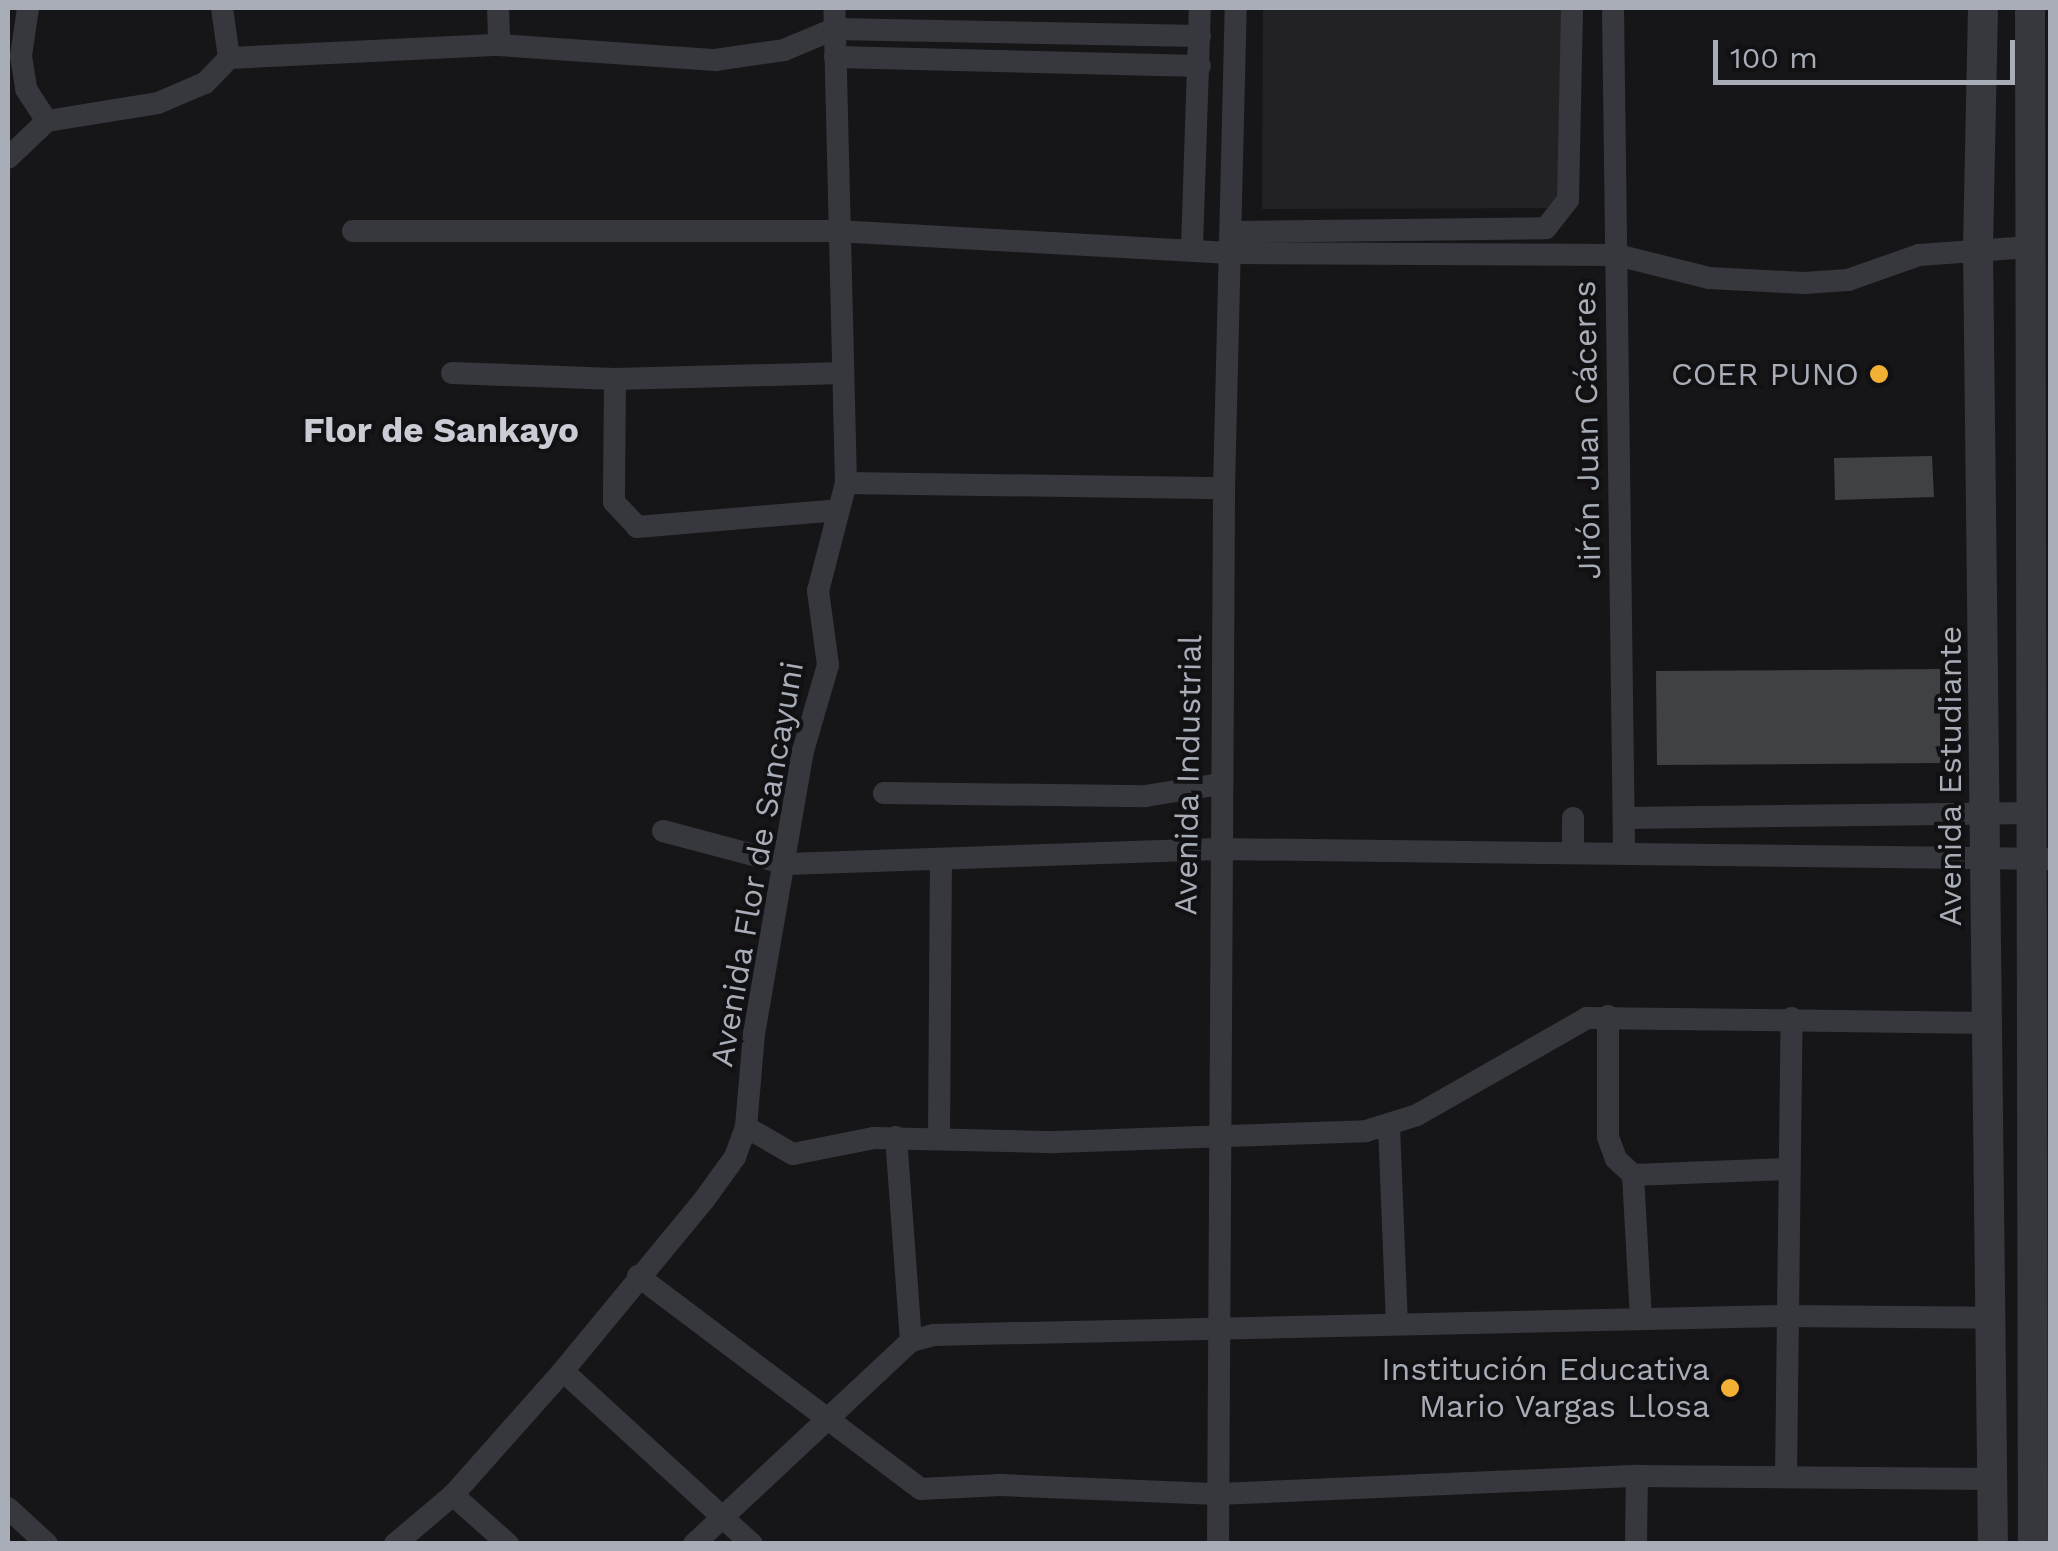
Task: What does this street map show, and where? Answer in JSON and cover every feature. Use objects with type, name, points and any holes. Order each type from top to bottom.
[{"type":"street","points":[[28,8],[14,55],[26,89],[47,121]]},
{"type":"street","points":[[222,8],[229,58]]},
{"type":"street","points":[[498,8],[499,45]]},
{"type":"street","points":[[1192,247],[1200,8]]},
{"type":"street","name":"Avenida Industrial","points":[[1218,1544],[1220,1326],[1216,1137],[1224,488],[1234,242],[1236,8]]},
{"type":"street","points":[[352,230],[836,231],[1192,247],[1234,242],[1522,232],[1561,217],[1568,200],[1572,8]]},
{"type":"street","name":"Jirón Juan Cáceres","points":[[1613,8],[1624,852]]},
{"type":"street","name":"Avenida Estudiante","points":[[1982,8],[1978,248],[1987,812],[1982,856],[1990,1022],[1993,1544]]},
{"type":"street","points":[[2030,8],[2033,813],[2041,858],[2042,1031],[2042,1466],[2033,1544]]},
{"type":"street","points":[[8,158],[47,121],[158,103],[204,83],[229,58],[499,45],[714,60],[752,58],[834,18],[1200,36]]},
{"type":"street","name":"Avenida Flor de Sancayuni","points":[[395,1544],[454,1495],[562,1371],[714,1186],[746,1127],[754,1034],[787,864],[803,751],[828,665],[818,591],[846,483],[836,231],[834,18]]},
{"type":"street","points":[[834,57],[1200,66]]},
{"type":"street","points":[[1234,242],[1618,255],[1710,278],[1804,283],[1848,280],[1919,254],[2030,247]]},
{"type":"street","points":[[452,373],[615,379],[844,373]]},
{"type":"street","points":[[615,379],[614,502],[637,527],[838,510]]},
{"type":"street","points":[[846,483],[1224,488]]},
{"type":"street","points":[[884,793],[1145,796],[1221,784]]},
{"type":"street","points":[[1624,818],[2033,813]]},
{"type":"street","points":[[1573,818],[1573,852]]},
{"type":"street","points":[[663,831],[787,864],[941,862],[1220,849],[2041,858]]},
{"type":"street","points":[[939,1140],[941,862]]},
{"type":"street","points":[[746,1127],[794,1154],[896,1137],[1216,1137],[1389,1126],[1564,1025],[1608,1016],[1990,1022]]},
{"type":"street","points":[[1608,1016],[1608,1137],[1616,1159],[1633,1175],[1641,1319]]},
{"type":"street","points":[[1786,1478],[1784,1316],[1792,1018]]},
{"type":"street","points":[[1389,1126],[1397,1324]]},
{"type":"street","points":[[896,1137],[912,1341]]},
{"type":"street","points":[[1633,1175],[1787,1169]]},
{"type":"street","points":[[638,1276],[921,1490],[1000,1486],[1218,1494],[1637,1476],[1993,1479]]},
{"type":"street","points":[[694,1544],[722,1511],[912,1341],[1055,1328],[1784,1316],[1994,1318]]},
{"type":"street","points":[[562,1371],[722,1511],[752,1544]]},
{"type":"street","points":[[1636,1544],[1637,1476]]},
{"type":"street","points":[[454,1495],[508,1544]]},
{"type":"street","points":[[8,1508],[46,1544]]},
{"type":"shaded area","points":[[1263,8],[1572,8],[1572,208],[1262,209]]},
{"type":"building","points":[[1932,456],[1934,497],[1835,500],[1834,458]]},
{"type":"building","points":[[1940,669],[1940,763],[1657,765],[1656,671]]},
{"type":"place","name":"COER PUNO","points":[[1879,374]]},
{"type":"place","name":"Institución Educativa Mario Vargas Llosa","points":[[1730,1388]]},
{"type":"district","name":"Flor de Sankayo","points":[[441,430]]}]
